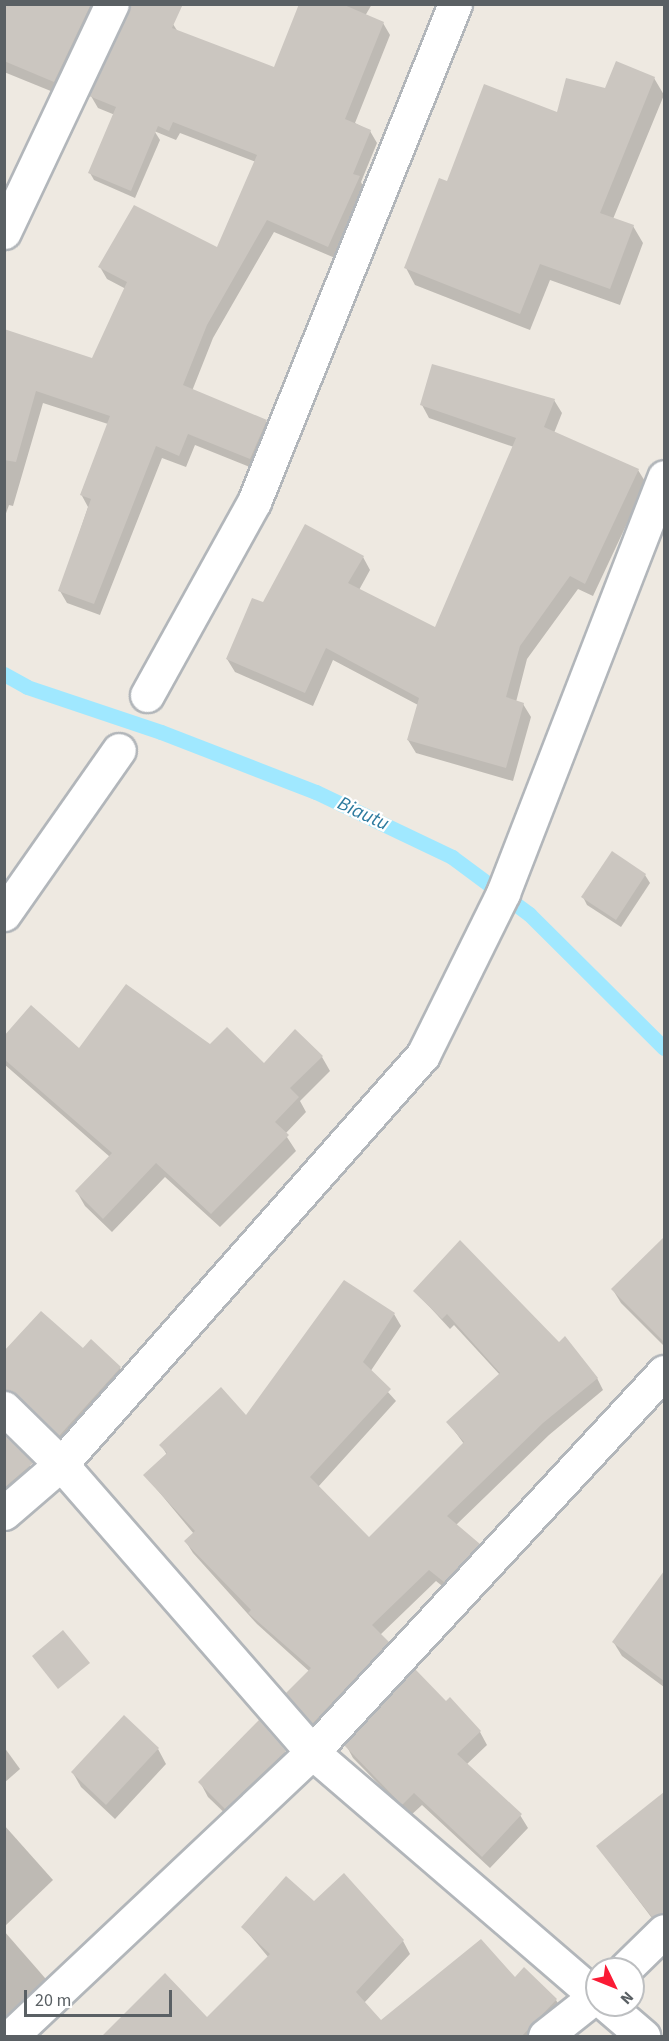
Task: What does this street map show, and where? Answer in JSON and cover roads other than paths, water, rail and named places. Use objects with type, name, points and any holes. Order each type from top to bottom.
[{"type":"street","points":[[4,232],[112,4]]},
{"type":"street","points":[[147,695],[254,502],[455,4]]},
{"type":"street","points":[[4,1513],[61,1464],[423,1055],[503,893],[664,477]]},
{"type":"street","points":[[4,914],[119,750]]},
{"type":"street","points":[[10,2037],[312,1752],[664,1372]]},
{"type":"street","points":[[4,1408],[61,1464],[312,1752],[585,1986]]},
{"type":"street","points":[[637,1957],[664,1931]]},
{"type":"street","points":[[545,2037],[585,2005]]},
{"type":"street","points":[[620,2017],[643,2037]]},
{"type":"waterway","name":"Biautu","points":[[4,674],[27,687],[161,732],[316,792],[452,857],[529,914],[664,1048]]}]
